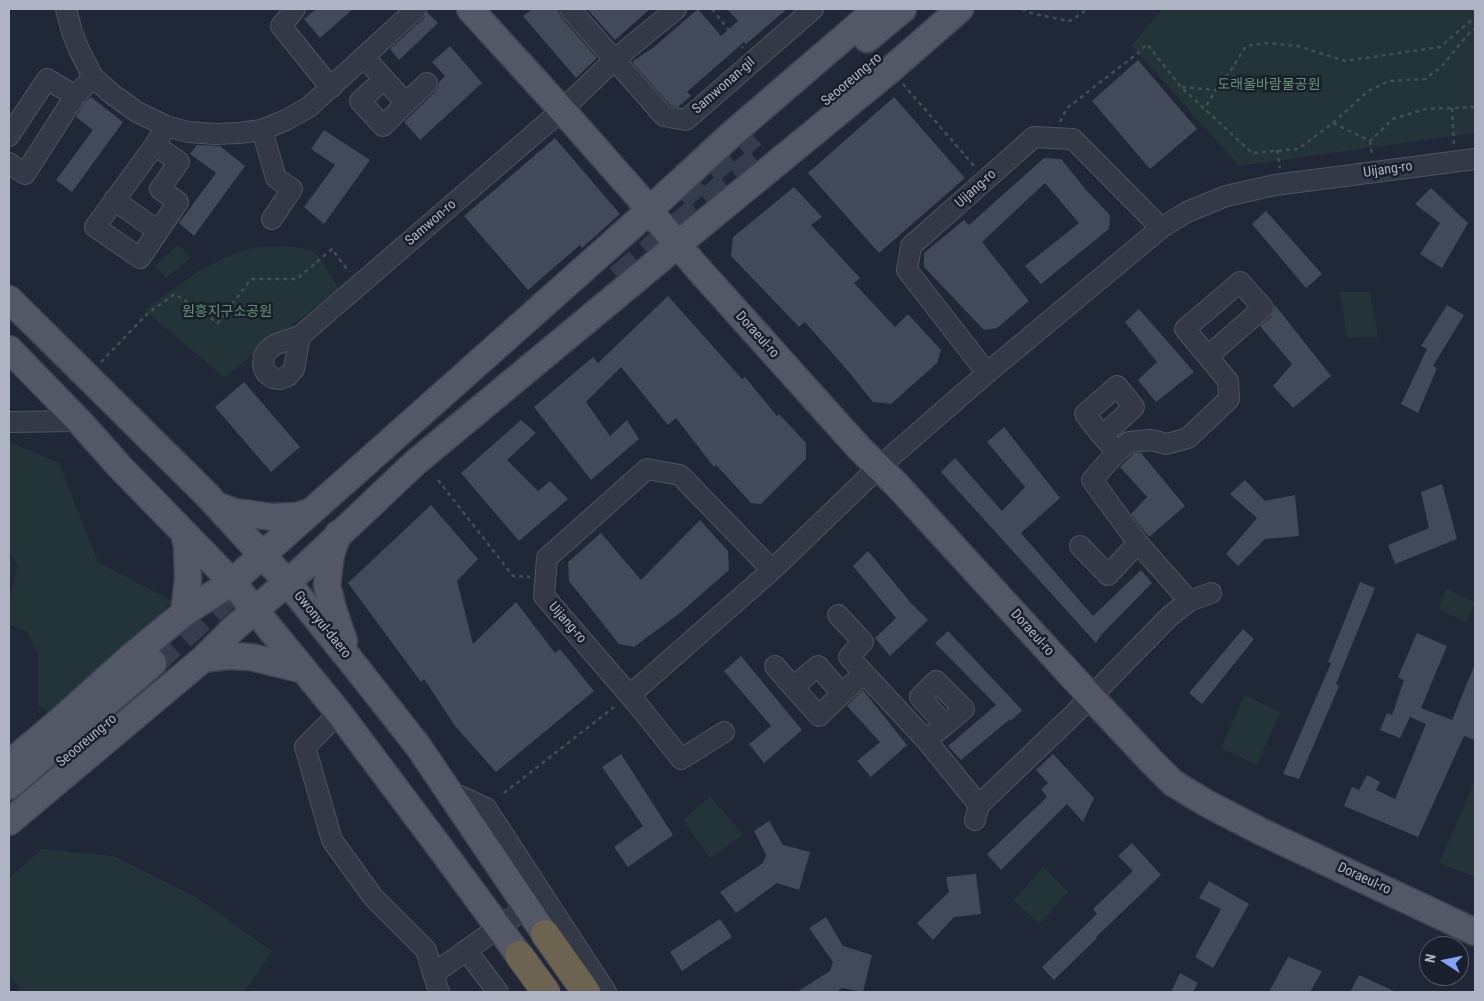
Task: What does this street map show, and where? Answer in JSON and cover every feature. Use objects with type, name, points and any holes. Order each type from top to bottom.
[{"type":"highway","name":"Gwonyul-daero","points":[[546,934],[586,992]]},
{"type":"highway","points":[[519,955],[546,992]]},
{"type":"main road","points":[[470,9],[645,204],[671,238]]},
{"type":"main road","points":[[9,764],[184,613],[232,582],[617,240],[734,132],[877,9]]},
{"type":"main road","name":"Seooreung-ro","points":[[903,9],[760,143],[937,9]]},
{"type":"main road","points":[[9,822],[202,659],[416,462],[657,262],[671,238],[890,70],[960,9]]},
{"type":"main road","name":"Doraeul-ro","points":[[671,238],[859,448],[896,484],[1090,697],[1173,783],[1206,804],[1262,832],[1475,932]]},
{"type":"main road","name":"Gwonyul-daero","points":[[9,299],[218,506],[287,582],[418,746],[546,934]]},
{"type":"main road","points":[[9,349],[232,582],[339,714],[519,955]]},
{"type":"main road","points":[[218,506],[235,512],[272,518],[297,516],[311,512]]},
{"type":"main road","points":[[184,533],[187,546],[188,580],[184,613]]},
{"type":"main road","points":[[339,534],[330,560],[327,585],[333,609],[351,661]]},
{"type":"main road","points":[[202,659],[227,656],[251,657],[304,670]]},
{"type":"main road","name":"Seooreung-ro","points":[[9,786],[159,669],[9,806]]},
{"type":"street","points":[[66,9],[72,32],[93,77],[112,94],[137,112],[166,126],[188,132],[215,134],[262,130],[286,120],[309,107],[416,9]]},
{"type":"street","points":[[295,9],[281,26],[331,88]]},
{"type":"street","name":"Samwonan-gil","points":[[570,9],[664,116],[686,120],[813,9]]},
{"type":"street","points":[[562,110],[614,60],[676,9]]},
{"type":"street","points":[[364,57],[406,103]]},
{"type":"street","points":[[9,163],[25,174],[76,96],[93,77]]},
{"type":"street","points":[[9,136],[47,79],[76,96]]},
{"type":"street","points":[[384,79],[360,101],[382,126],[427,83]]},
{"type":"street","name":"Samwon-ro","points":[[300,336],[562,110]]},
{"type":"street","points":[[135,173],[178,202],[140,258],[94,227],[156,145],[166,126]]},
{"type":"street","points":[[262,130],[276,178],[292,189],[272,219]]},
{"type":"street","name":"Uijang-ro","points":[[987,373],[907,270],[910,246],[1034,137],[1073,139],[1160,228]]},
{"type":"street","points":[[156,145],[179,162],[160,189]]},
{"type":"street","name":"Uijang-ro","points":[[772,570],[680,474],[647,469],[546,558],[544,596],[622,701],[772,570],[879,467],[987,373],[1160,228],[1187,212],[1226,196],[1275,185],[1475,159]]},
{"type":"street","points":[[114,200],[158,231]]},
{"type":"street","points":[[1189,601],[1138,543],[1092,480],[1117,452],[1129,442],[1151,440],[1167,444],[1188,438],[1229,399],[1228,382],[1208,356]]},
{"type":"street","points":[[9,422],[79,420]]},
{"type":"street","points":[[1102,436],[1117,452]]},
{"type":"street","points":[[1080,546],[1108,575],[1138,543]]},
{"type":"street","points":[[838,615],[862,642],[849,658],[926,740],[977,812],[1170,616],[1189,601],[1211,593]]},
{"type":"street","points":[[776,666],[819,716],[864,673]]},
{"type":"street","points":[[793,687],[818,666],[842,694]]},
{"type":"street","points":[[622,701],[681,759],[724,732]]},
{"type":"street","points":[[339,714],[305,747],[332,840],[373,897],[426,950],[436,983]]},
{"type":"street","points":[[926,740],[945,725]]},
{"type":"street","points":[[447,790],[486,808],[606,992]]},
{"type":"street","points":[[436,983],[466,950],[527,907]]},
{"type":"street","points":[[466,950],[498,992]]},
{"type":"path","points":[[712,9],[754,60]]},
{"type":"path","points":[[1022,9],[1034,14],[1070,21],[1088,9]]},
{"type":"path","points":[[1204,109],[1246,46],[1268,43],[1298,46],[1346,61],[1440,47],[1475,17]]},
{"type":"path","points":[[1060,122],[1067,108],[1138,54],[1147,44],[1181,87],[1252,153],[1298,149],[1333,123],[1368,91],[1389,81],[1425,79],[1441,66],[1471,31],[1475,29]]},
{"type":"path","points":[[900,81],[977,170]]},
{"type":"path","points":[[1181,87],[1216,90]]},
{"type":"path","points":[[1370,141],[1393,119],[1425,109],[1475,107]]},
{"type":"path","points":[[1452,108],[1454,145]]},
{"type":"path","points":[[1333,123],[1370,141]]},
{"type":"path","points":[[1370,141],[1372,155]]},
{"type":"path","points":[[1277,150],[1280,168]]},
{"type":"path","points":[[88,376],[148,313],[175,294],[218,322],[252,279],[297,280],[332,249],[351,275]]},
{"type":"path","points":[[438,480],[512,576],[531,577]]},
{"type":"path","points":[[504,793],[622,701]]},
{"type":"green space","name":"도래울바람물공원","points":[[1162,9],[1475,9],[1475,133],[1239,166],[1132,45]]},
{"type":"green space","points":[[179,244],[190,258],[166,278],[155,266]]},
{"type":"green space","name":"원흥지구소공원","points":[[292,246],[314,252],[339,289],[224,377],[144,310],[199,271],[232,254],[257,247]]},
{"type":"green space","points":[[1340,292],[1370,292],[1378,337],[1347,338]]},
{"type":"green space","points":[[9,442],[59,463],[98,562],[172,601],[70,718],[53,716],[38,705],[38,654],[27,632],[9,625],[9,601],[18,565],[9,553]]},
{"type":"green space","points":[[1446,588],[1475,603],[1466,622],[1439,609]]},
{"type":"green space","points":[[1245,695],[1280,712],[1257,765],[1221,748]]},
{"type":"green space","points":[[1475,781],[1475,877],[1439,863]]},
{"type":"green space","points":[[710,796],[743,835],[710,858],[683,820]]},
{"type":"green space","points":[[42,849],[113,856],[197,898],[272,951],[244,992],[20,992],[19,986],[9,976],[9,878]]},
{"type":"green space","points":[[1043,867],[1068,892],[1039,924],[1014,900]]},
{"type":"building","points":[[316,9],[353,9],[320,38],[304,19]]},
{"type":"building","points":[[532,9],[557,9],[561,17],[597,58],[576,78],[523,16]]},
{"type":"building","points":[[587,9],[650,9],[615,40]]},
{"type":"building","points":[[698,9],[721,36],[738,21],[727,9],[787,9],[746,44],[744,42],[687,92],[691,96],[678,107],[670,105],[633,61],[654,47]]},
{"type":"building","points":[[427,12],[438,23],[399,60],[390,49],[424,18]]},
{"type":"building","points":[[450,46],[482,83],[420,140],[404,122],[435,92],[439,82],[445,76],[432,62]]},
{"type":"building","points":[[1138,60],[1197,129],[1150,169],[1092,101]]},
{"type":"building","points":[[91,97],[123,122],[72,192],[56,180],[93,130],[76,117],[84,103]]},
{"type":"building","points":[[894,97],[965,178],[879,253],[808,173]]},
{"type":"building","points":[[324,130],[370,160],[324,224],[304,207],[335,165],[311,149]]},
{"type":"building","points":[[555,138],[620,214],[582,248],[580,245],[528,290],[464,216]]},
{"type":"building","points":[[197,145],[220,146],[245,166],[194,236],[179,223],[216,173],[190,154]]},
{"type":"building","points":[[1044,158],[1061,159],[1087,191],[1110,215],[1109,229],[1041,284],[1025,266],[1079,223],[1045,183],[982,242],[1029,301],[997,328],[984,330],[924,267],[924,253],[964,220],[969,225]]},
{"type":"building","points":[[794,187],[822,217],[811,225],[860,278],[854,283],[895,327],[908,314],[941,350],[937,363],[891,404],[873,402],[805,322],[799,327],[731,256],[733,237]]},
{"type":"building","points":[[1431,188],[1468,223],[1442,268],[1420,254],[1440,223],[1415,204]]},
{"type":"building","points":[[1266,211],[1322,274],[1306,288],[1252,224]]},
{"type":"building","points":[[668,296],[742,379],[745,377],[777,416],[779,414],[806,443],[806,459],[761,504],[751,503],[716,465],[714,467],[676,418],[668,425],[621,367],[586,402],[610,436],[627,420],[639,439],[591,480],[534,407],[593,357],[598,363]]},
{"type":"building","points":[[1275,305],[1331,376],[1293,408],[1273,386],[1292,364],[1260,326],[1271,317]]},
{"type":"building","points":[[1447,305],[1464,315],[1433,366],[1437,368],[1418,413],[1401,404],[1427,349],[1421,346]]},
{"type":"building","points":[[1139,309],[1194,372],[1156,402],[1138,380],[1157,362],[1125,322]]},
{"type":"building","points":[[244,382],[300,447],[271,472],[215,407]]},
{"type":"building","points":[[521,420],[536,433],[507,460],[538,491],[550,481],[568,499],[519,541],[461,473]]},
{"type":"building","points":[[1004,427],[1060,498],[1021,533],[1093,616],[1141,570],[1152,583],[1101,635],[1096,643],[941,472],[955,458],[1002,511],[1025,487],[987,442]]},
{"type":"building","points":[[1134,453],[1141,453],[1185,506],[1149,537],[1131,514],[1147,497],[1120,467]]},
{"type":"building","points":[[1245,480],[1265,501],[1295,495],[1299,536],[1265,539],[1238,566],[1226,554],[1257,518],[1230,494]]},
{"type":"building","points":[[1442,484],[1457,539],[1395,564],[1388,545],[1429,528],[1421,492]]},
{"type":"building","points":[[431,505],[478,559],[457,581],[473,644],[516,602],[555,653],[560,649],[594,691],[496,772],[455,726],[424,679],[421,682],[348,583]]},
{"type":"building","points":[[700,520],[728,551],[729,570],[680,613],[634,647],[619,644],[569,581],[568,562],[601,533],[641,580]]},
{"type":"building","points":[[868,551],[911,603],[928,620],[890,656],[875,638],[896,618],[853,566]]},
{"type":"building","points":[[1360,582],[1375,588],[1336,684],[1339,686],[1299,779],[1283,774],[1331,663],[1328,662]]},
{"type":"building","points":[[1243,629],[1254,639],[1202,704],[1189,693]]},
{"type":"building","points":[[948,631],[1022,710],[1011,721],[1010,719],[961,760],[948,746],[996,705],[935,643]]},
{"type":"building","points":[[1417,633],[1447,646],[1421,708],[1452,720],[1475,664],[1475,740],[1464,736],[1418,837],[1344,806],[1352,787],[1359,790],[1367,775],[1380,782],[1376,790],[1395,799],[1426,724],[1410,717],[1400,738],[1380,730],[1387,713],[1392,715],[1404,680],[1398,677]]},
{"type":"building","points":[[741,656],[802,730],[764,763],[749,744],[771,726],[724,671]]},
{"type":"building","points":[[863,690],[907,745],[871,777],[857,761],[880,742],[847,706]]},
{"type":"building","points":[[621,754],[673,835],[628,867],[614,847],[643,826],[602,767]]},
{"type":"building","points":[[1053,754],[1094,798],[1083,822],[1067,804],[1001,870],[987,854],[1047,797],[1041,789],[1048,783],[1036,770]]},
{"type":"building","points":[[769,821],[783,845],[810,852],[799,890],[777,883],[736,913],[720,892],[763,863],[766,855],[754,831]]},
{"type":"building","points":[[1132,843],[1161,875],[1054,980],[1042,967],[1097,914],[1093,909],[1133,871],[1118,856]]},
{"type":"building","points":[[976,874],[981,914],[954,917],[933,940],[917,923],[949,892],[946,877]]},
{"type":"building","points":[[1209,881],[1249,904],[1213,968],[1195,957],[1221,909],[1199,898]]},
{"type":"building","points":[[826,917],[843,946],[872,955],[863,992],[842,988],[836,992],[797,992],[830,971],[833,962],[809,928]]},
{"type":"building","points":[[720,919],[732,937],[682,971],[670,952]]},
{"type":"building","points":[[1288,957],[1322,971],[1310,992],[1269,992]]},
{"type":"building","points":[[1180,973],[1198,983],[1193,992],[1171,992]]},
{"type":"building","points":[[1359,975],[1396,992],[1350,992]]},
{"type":"tunnel","points":[[680,198],[753,135]]},
{"type":"tunnel","points":[[618,278],[716,193],[767,152]]},
{"type":"tunnel","points":[[153,663],[238,587]]}]
